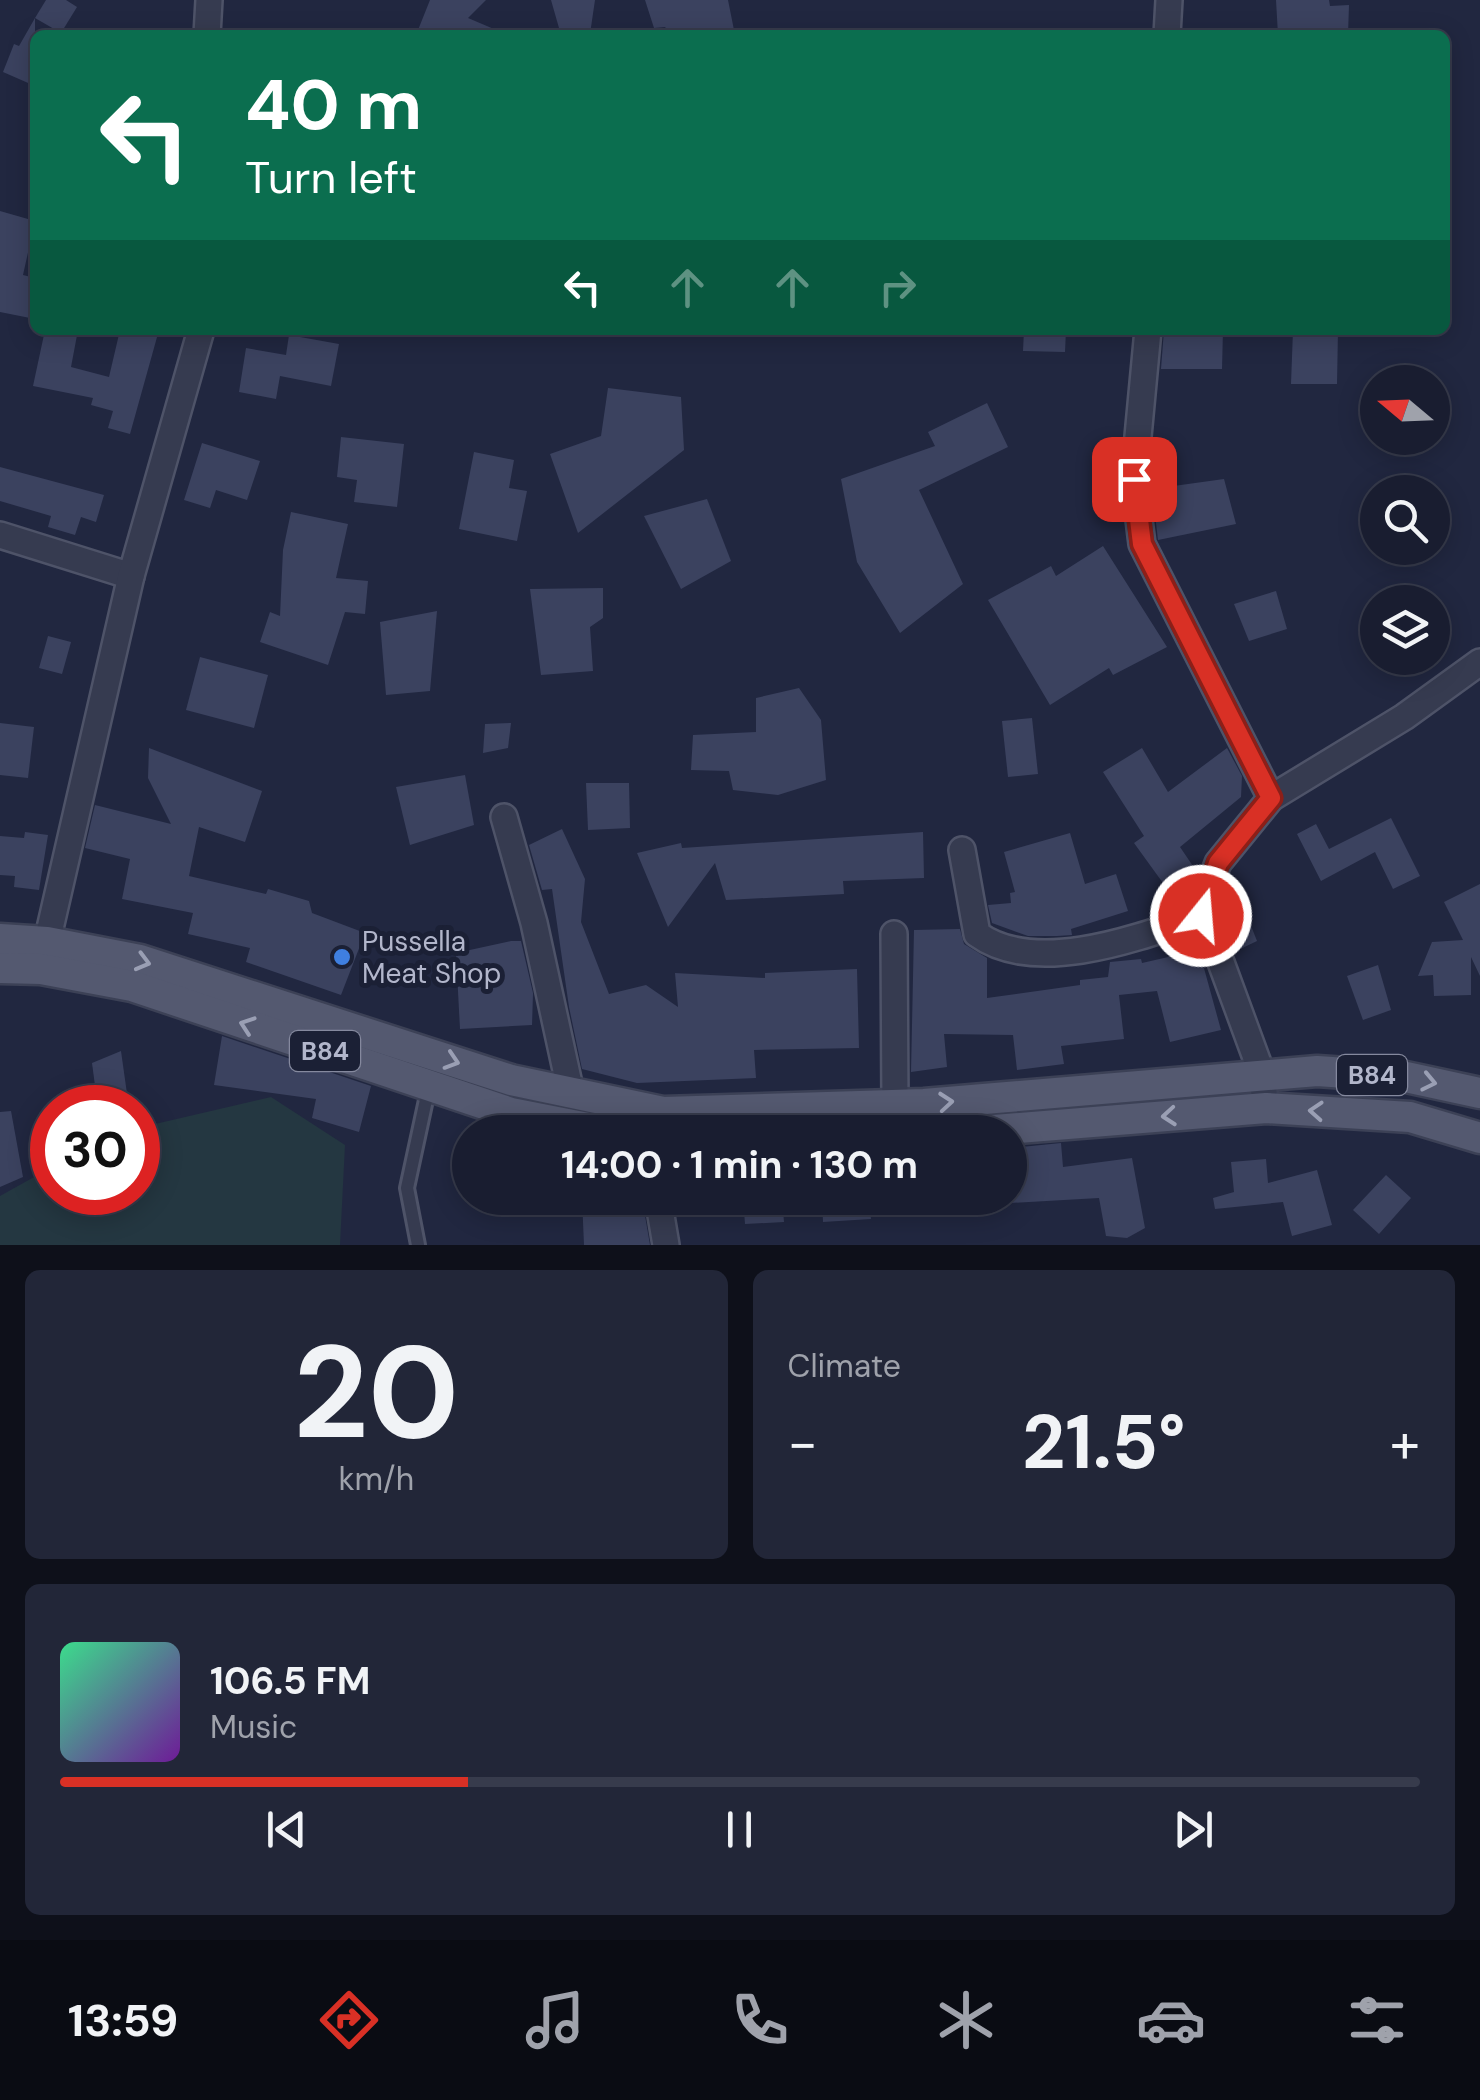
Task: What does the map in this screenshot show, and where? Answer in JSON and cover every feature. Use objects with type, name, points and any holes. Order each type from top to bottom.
[{"type":"main road","name":"B84","points":[[0,940],[516,1115]]},
{"type":"main road","name":"B84","points":[[0,968],[44,956],[140,960],[511,1080],[663,1112],[894,1105],[1317,1071],[1406,1077],[1480,1094]]},
{"type":"main road","name":"B84","points":[[1027,1127],[1266,1108],[1410,1117],[1480,1138]]},
{"type":"street","points":[[207,30],[209,0]]},
{"type":"street","points":[[1167,30],[1169,0]]},
{"type":"street","points":[[44,956],[131,576],[200,335]]},
{"type":"street","points":[[1148,335],[1134,479],[1142,544],[1271,798]]},
{"type":"street","points":[[0,535],[131,576]]},
{"type":"street","points":[[1266,1108],[1262,1074],[1201,916],[1218,863],[1271,798],[1404,717],[1480,662]]},
{"type":"street","points":[[504,817],[534,923],[570,1093]]},
{"type":"street","points":[[962,850],[977,934],[987,942],[1050,954],[1116,944],[1201,916]]},
{"type":"street","points":[[894,934],[894,1105]]},
{"type":"street","points":[[661,1215],[666,1245]]},
{"type":"lane","points":[[418,1245],[407,1188],[428,1086]]},
{"type":"shaded area","points":[[271,1097],[345,1145],[340,1245],[0,1245],[0,1196],[30,1179],[30,1215],[160,1215],[160,1123]]},
{"type":"building","points":[[46,0],[66,0],[77,7],[63,30],[35,18]]},
{"type":"building","points":[[430,0],[486,0],[468,18],[496,30],[418,30]]},
{"type":"building","points":[[551,0],[595,0],[591,30],[560,30]]},
{"type":"building","points":[[645,0],[728,0],[734,30],[662,30],[666,27],[654,28]]},
{"type":"building","points":[[1276,0],[1329,0],[1330,6],[1349,5],[1348,30],[1278,30]]},
{"type":"building","points":[[35,18],[35,30],[30,30],[30,84],[3,72],[14,44],[19,46]]},
{"type":"building","points":[[0,211],[30,220],[23,275],[30,277],[30,318],[0,312]]},
{"type":"building","points":[[44,335],[77,335],[71,367],[109,377],[119,335],[158,335],[130,434],[108,428],[113,411],[91,405],[93,398],[33,386]]},
{"type":"building","points":[[289,335],[339,344],[331,386],[280,376],[276,399],[239,392],[246,348],[286,355]]},
{"type":"building","points":[[1024,335],[1066,335],[1065,352],[1023,351]]},
{"type":"building","points":[[1164,335],[1223,335],[1222,369],[1161,369]]},
{"type":"building","points":[[1293,335],[1338,335],[1337,384],[1291,384]]},
{"type":"building","points":[[608,388],[681,397],[684,450],[578,533],[550,454],[601,436]]},
{"type":"building","points":[[987,403],[1008,447],[919,490],[963,584],[900,633],[857,562],[841,479],[935,446],[928,432]]},
{"type":"building","points":[[341,437],[404,444],[397,507],[354,502],[357,480],[337,477]]},
{"type":"building","points":[[202,443],[260,461],[247,500],[216,490],[210,508],[184,500]]},
{"type":"building","points":[[474,452],[514,460],[509,488],[527,491],[517,541],[459,529]]},
{"type":"building","points":[[0,467],[104,495],[96,522],[81,517],[75,535],[48,527],[51,516],[0,501]]},
{"type":"building","points":[[1224,479],[1236,524],[1158,540],[1152,489]]},
{"type":"building","points":[[707,499],[731,561],[681,589],[644,516]]},
{"type":"building","points":[[291,512],[348,524],[336,578],[368,581],[365,614],[345,612],[328,665],[260,642],[270,612],[280,616],[283,550]]},
{"type":"building","points":[[1103,546],[1167,647],[1113,675],[1109,668],[1050,705],[988,600],[1051,566],[1056,576]]},
{"type":"building","points":[[603,588],[603,618],[590,627],[593,671],[541,675],[530,589]]},
{"type":"building","points":[[1276,591],[1287,629],[1249,641],[1234,604]]},
{"type":"building","points":[[437,611],[430,691],[386,695],[380,622]]},
{"type":"building","points":[[48,636],[71,642],[62,674],[39,668]]},
{"type":"building","points":[[200,657],[268,675],[254,728],[186,710]]},
{"type":"building","points":[[799,688],[821,720],[826,780],[778,795],[733,790],[729,771],[691,770],[693,735],[756,732],[756,698]]},
{"type":"building","points":[[1032,718],[1038,774],[1008,777],[1002,721]]},
{"type":"building","points":[[0,723],[34,727],[28,778],[0,775]]},
{"type":"building","points":[[511,723],[508,748],[483,753],[485,724]]},
{"type":"building","points":[[149,748],[262,791],[245,842],[199,827],[189,876],[266,894],[268,889],[309,901],[312,913],[365,933],[341,995],[246,962],[250,948],[188,934],[193,913],[122,899],[130,859],[85,848],[95,805],[171,824],[148,778]]},
{"type":"building","points":[[1142,748],[1168,792],[1227,748],[1242,776],[1241,797],[1180,847],[1197,872],[1190,892],[1176,901],[1134,843],[1144,836],[1103,772]]},
{"type":"building","points":[[465,775],[474,825],[410,845],[396,787]]},
{"type":"building","points":[[586,783],[629,783],[630,828],[588,830]]},
{"type":"building","points":[[1391,818],[1420,876],[1393,889],[1375,852],[1321,881],[1297,834],[1316,824],[1329,849]]},
{"type":"building","points":[[562,829],[585,879],[581,922],[609,994],[646,985],[678,1007],[675,973],[765,978],[765,973],[857,969],[859,1048],[754,1050],[756,1078],[637,1083],[582,1069],[552,889],[542,890],[529,845]]},
{"type":"building","points":[[25,832],[48,835],[39,890],[14,887],[15,876],[0,875],[0,836],[24,838]]},
{"type":"building","points":[[923,832],[924,878],[843,881],[844,894],[726,900],[715,863],[668,927],[637,853],[681,843],[682,848]]},
{"type":"building","points":[[1070,833],[1085,884],[1116,874],[1128,911],[1071,929],[1072,935],[1028,936],[992,923],[988,905],[1011,903],[1010,893],[1015,892],[1004,852]]},
{"type":"building","points":[[1231,875],[1257,941],[1234,952],[1218,908]]},
{"type":"building","points":[[1480,884],[1480,976],[1471,957],[1471,995],[1434,996],[1433,975],[1418,976],[1432,942],[1463,940],[1444,902]]},
{"type":"building","points":[[960,929],[964,944],[987,958],[987,998],[1080,985],[1080,980],[1108,977],[1110,962],[1141,959],[1142,963],[1199,950],[1221,1030],[1170,1042],[1157,991],[1119,995],[1124,1039],[1061,1046],[1064,1064],[1017,1070],[1013,1035],[944,1034],[947,1067],[911,1072],[914,930]]},
{"type":"building","points":[[521,941],[533,993],[532,1025],[460,1029],[456,953]]},
{"type":"building","points":[[1378,965],[1391,1010],[1363,1020],[1347,976]]},
{"type":"building","points":[[222,1036],[371,1086],[359,1132],[312,1118],[316,1099],[214,1085]]},
{"type":"building","points":[[121,1051],[126,1085],[95,1085],[92,1063]]},
{"type":"building","points":[[11,1111],[23,1177],[0,1187],[0,1112]]},
{"type":"building","points":[[1061,1143],[1063,1167],[1132,1158],[1145,1228],[1127,1238],[1106,1236],[1099,1198],[1027,1202],[1027,1146]]},
{"type":"building","points":[[1266,1159],[1268,1183],[1317,1170],[1332,1225],[1292,1236],[1283,1202],[1215,1209],[1213,1198],[1234,1192],[1231,1162]]},
{"type":"building","points":[[1386,1175],[1411,1198],[1379,1234],[1353,1210]]},
{"type":"building","points":[[583,1215],[645,1215],[650,1245],[584,1245]]},
{"type":"building","points":[[744,1215],[783,1215],[784,1222],[745,1224]]},
{"type":"building","points":[[823,1215],[871,1215],[871,1219],[823,1222]]},
{"type":"place","name":"Pussella Meat Shop","points":[[342,957]]},
{"type":"route","points":[[1134,479],[1142,544],[1271,798],[1218,863],[1201,916]]}]
